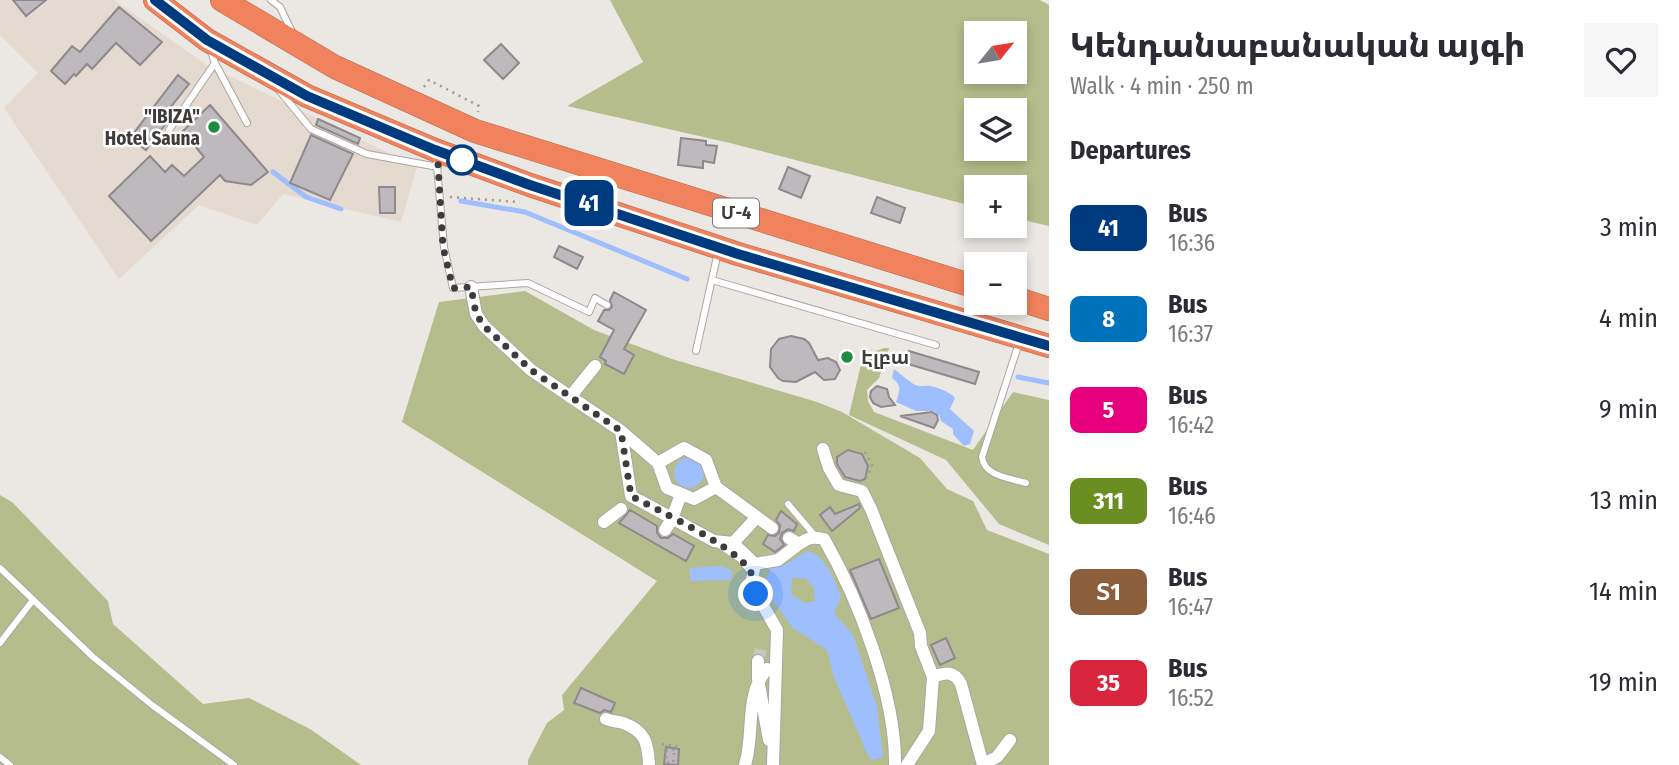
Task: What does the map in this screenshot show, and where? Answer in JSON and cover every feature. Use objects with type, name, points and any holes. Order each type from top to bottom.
[{"type":"highway","name":"Մ-4","points":[[155,0],[207,40],[307,96],[436,158],[530,185],[719,247],[1049,346]]},
{"type":"highway","name":"Մ-4","points":[[222,0],[347,73],[435,115],[488,136],[964,283]]},
{"type":"highway","points":[[1027,302],[1049,309]]},
{"type":"street","points":[[471,287],[476,314],[484,326],[531,370],[621,431],[658,463],[667,488],[694,499],[716,487]]},
{"type":"street","points":[[570,397],[595,366]]},
{"type":"street","points":[[604,522],[623,511],[631,496],[621,431]]},
{"type":"street","points":[[658,463],[684,448],[706,460],[716,487],[772,528]]},
{"type":"street","points":[[822,449],[839,485],[862,491],[872,509],[920,633],[921,646],[933,677],[929,731],[907,765]]},
{"type":"street","points":[[668,524],[681,494]]},
{"type":"street","points":[[631,496],[668,524],[715,541],[736,545],[753,569],[751,584],[777,630],[773,764]]},
{"type":"street","points":[[736,545],[757,517]]},
{"type":"street","points":[[753,569],[778,560],[794,541],[816,537],[824,539],[842,570],[859,609],[888,700],[895,765]]},
{"type":"street","points":[[745,765],[751,710],[761,670],[773,764]]},
{"type":"street","points":[[933,677],[950,672],[956,675],[961,684],[983,764],[997,757],[1010,740]]},
{"type":"street","points":[[606,719],[623,723],[643,736],[648,743],[649,765]]},
{"type":"lane","points":[[271,0],[280,7],[299,46]]},
{"type":"lane","points":[[207,40],[215,63],[247,123]]},
{"type":"lane","points":[[169,130],[215,63]]},
{"type":"lane","points":[[436,158],[443,247],[453,288],[528,283],[589,312],[595,298],[607,305]]},
{"type":"lane","points":[[696,351],[719,247]]},
{"type":"lane","points":[[712,281],[936,345]]},
{"type":"lane","points":[[1021,338],[982,463],[989,471],[1026,482]]},
{"type":"lane","points":[[788,504],[816,537]]},
{"type":"lane","points":[[715,541],[753,569]]},
{"type":"lane","points":[[0,568],[93,657],[152,705],[234,765]]},
{"type":"lane","points":[[0,643],[33,600]]},
{"type":"lane","points":[[0,757],[10,765]]},
{"type":"path","points":[[424,87],[429,80],[479,106],[478,119]]},
{"type":"path","points":[[440,196],[520,202],[522,197]]},
{"type":"path","points":[[862,491],[872,465],[865,452]]},
{"type":"path","points":[[648,743],[676,746],[675,751]]},
{"type":"shaded area","points":[[0,0],[114,0],[207,65],[417,167],[401,222],[283,194],[257,225],[199,205],[119,279],[4,108],[38,73],[0,35]]},
{"type":"green space","points":[[610,0],[1040,0],[1049,5],[1049,226],[1027,221],[1027,175],[964,175],[964,204],[730,143],[567,106],[643,62]]},
{"type":"green space","points":[[525,291],[594,330],[672,359],[817,402],[842,412],[920,458],[947,489],[973,501],[987,530],[1049,554],[1049,765],[528,765],[547,723],[564,710],[562,695],[657,581],[402,422],[439,302]]},
{"type":"green space","points":[[889,348],[879,378],[867,390],[868,401],[874,412],[973,450],[1013,392],[1049,400],[1049,545],[999,524],[946,460],[849,415],[863,356]]},
{"type":"green space","points":[[0,495],[12,502],[108,601],[113,624],[203,704],[249,698],[310,729],[361,765],[0,765]]},
{"type":"water","points":[[894,369],[915,385],[936,388],[953,396],[955,398],[950,409],[974,431],[970,444],[964,446],[953,434],[953,429],[933,411],[916,411],[896,402],[899,388],[892,378]]},
{"type":"water","points":[[689,458],[700,462],[704,473],[700,484],[689,488],[678,484],[674,473],[678,462]]},
{"type":"water","points":[[808,551],[825,563],[833,577],[841,597],[834,613],[853,635],[877,706],[883,757],[873,760],[869,758],[834,677],[827,650],[793,628],[768,594],[761,591],[771,568],[782,566]],"holes":[[[792,578],[805,578],[814,588],[815,601],[805,603],[791,594]]]},
{"type":"water","points":[[720,566],[732,570],[731,580],[690,581],[690,568]]},
{"type":"building","points":[[13,0],[46,0],[26,16]]},
{"type":"building","points":[[119,7],[162,42],[140,65],[116,43],[92,69],[87,64],[65,84],[51,71],[72,46],[80,52]]},
{"type":"building","points":[[501,44],[519,63],[503,79],[484,60]]},
{"type":"building","points":[[178,75],[189,84],[166,113],[171,117],[146,150],[130,138]]},
{"type":"building","points":[[210,105],[268,172],[251,185],[225,181],[220,175],[151,241],[109,196],[150,156],[165,172],[172,165],[184,176],[204,157],[183,131]]},
{"type":"building","points":[[318,119],[360,138],[358,144],[316,125]]},
{"type":"building","points":[[311,135],[353,154],[330,200],[290,183]]},
{"type":"building","points":[[681,138],[706,141],[706,145],[717,146],[714,163],[703,161],[703,168],[678,165]]},
{"type":"building","points":[[788,167],[810,176],[801,198],[779,189]]},
{"type":"building","points":[[379,187],[395,187],[395,213],[380,213]]},
{"type":"building","points":[[877,197],[905,208],[900,223],[871,213]]},
{"type":"building","points":[[559,246],[583,257],[577,269],[554,257]]},
{"type":"building","points":[[614,292],[646,310],[624,349],[634,355],[624,374],[605,364],[606,361],[600,357],[614,330],[598,321],[604,310],[612,307],[610,300]]},
{"type":"building","points":[[791,336],[809,343],[818,360],[828,358],[836,362],[840,370],[835,379],[824,380],[815,372],[796,382],[778,378],[770,367],[771,349],[779,339]]},
{"type":"building","points":[[909,351],[979,372],[975,384],[905,363]]},
{"type":"building","points":[[877,386],[887,389],[895,405],[881,407],[873,403],[871,391]]},
{"type":"building","points":[[932,412],[937,415],[938,420],[934,428],[900,416]]},
{"type":"building","points":[[848,450],[862,454],[868,466],[865,479],[860,481],[845,477],[837,464],[837,457]]},
{"type":"building","points":[[859,504],[860,508],[832,531],[820,515],[830,507],[835,514]]},
{"type":"building","points":[[630,510],[657,526],[657,533],[661,538],[668,538],[673,534],[694,546],[686,561],[619,523]]},
{"type":"building","points":[[781,511],[797,524],[794,531],[788,529],[782,533],[780,539],[784,545],[775,552],[763,544],[768,535],[775,536],[779,533],[780,525],[776,520]]},
{"type":"building","points":[[879,559],[899,608],[871,619],[850,570]]},
{"type":"building","points":[[946,638],[955,658],[940,665],[931,645]]},
{"type":"building","points":[[581,688],[615,703],[611,712],[604,710],[600,713],[574,703]]},
{"type":"building","points":[[666,747],[679,749],[678,765],[664,764]]},
{"type":"waterway","points":[[273,172],[306,197],[341,209]]},
{"type":"waterway","points":[[461,201],[525,212],[687,279]]},
{"type":"waterway","points":[[1018,377],[1049,383]]},
{"type":"tunnel","points":[[758,661],[761,648]]},
{"type":"bus line","name":"41","points":[[155,0],[207,40],[307,96],[435,150],[530,185],[738,254],[1049,346]]},
{"type":"place","name":"\"IBIZA\" Hotel Sauna","points":[[214,127]]},
{"type":"place","name":"Էլբա","points":[[847,357]]},
{"type":"route","points":[[462,160],[438,164],[443,247],[453,288],[471,287],[476,314],[484,326],[531,370],[621,431],[631,496],[715,541],[740,559],[752,574],[751,584],[756,594]]}]
